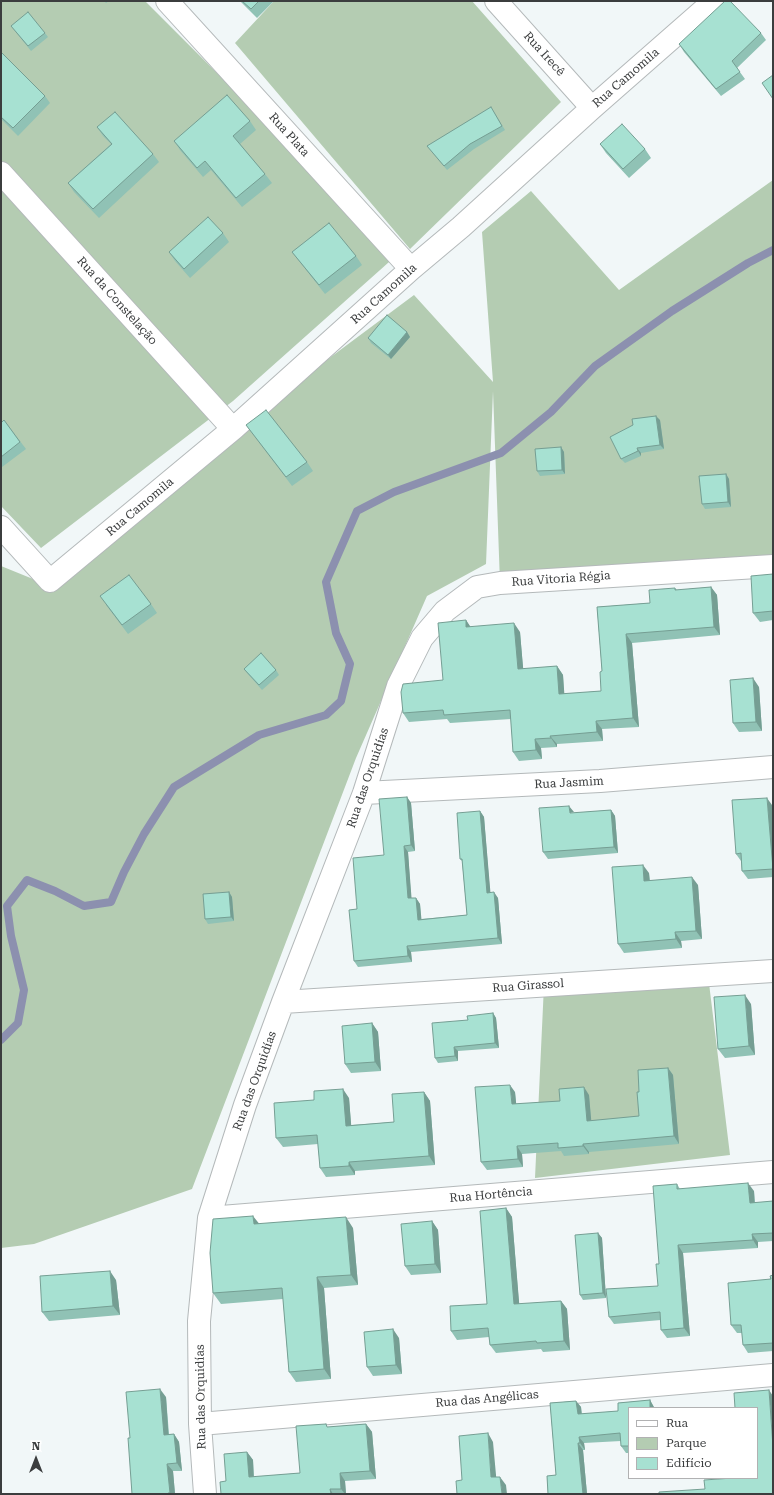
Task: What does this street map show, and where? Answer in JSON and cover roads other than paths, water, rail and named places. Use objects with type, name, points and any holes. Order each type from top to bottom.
[{"type":"street","name":"Rua Plata","points":[[167,1],[411,269]]},
{"type":"street","name":"Rua Irecê","points":[[496,1],[592,108]]},
{"type":"street","name":"Rua Camomila","points":[[1,527],[50,581],[234,429],[411,269],[461,227],[592,108],[714,1]]},
{"type":"street","name":"Rua da Constelação","points":[[1,173],[234,429]]},
{"type":"street","name":"Rua Vitoria Régia","points":[[398,686],[422,638],[445,611],[477,587],[500,583],[773,566]]},
{"type":"street","name":"Rua das Orquidías","points":[[205,1494],[200,1424],[199,1321],[209,1218],[245,1105],[283,1002],[364,793],[398,686]]},
{"type":"street","name":"Rua Jasmim","points":[[364,793],[600,781],[773,768]]},
{"type":"street","name":"Rua Girassol","points":[[283,1002],[773,971]]},
{"type":"street","name":"Rua Hortência","points":[[209,1218],[773,1172]]},
{"type":"street","name":"Rua das Angélicas","points":[[200,1424],[773,1374]]},
{"type":"waterway","points":[[1,1040],[18,1023],[24,990],[11,936],[7,906],[27,880],[55,891],[84,906],[111,902],[124,872],[144,834],[174,787],[259,735],[326,715],[341,701],[350,664],[336,633],[326,582],[357,511],[394,492],[501,453],[551,412],[595,366],[672,311],[748,263],[773,250]]}]
